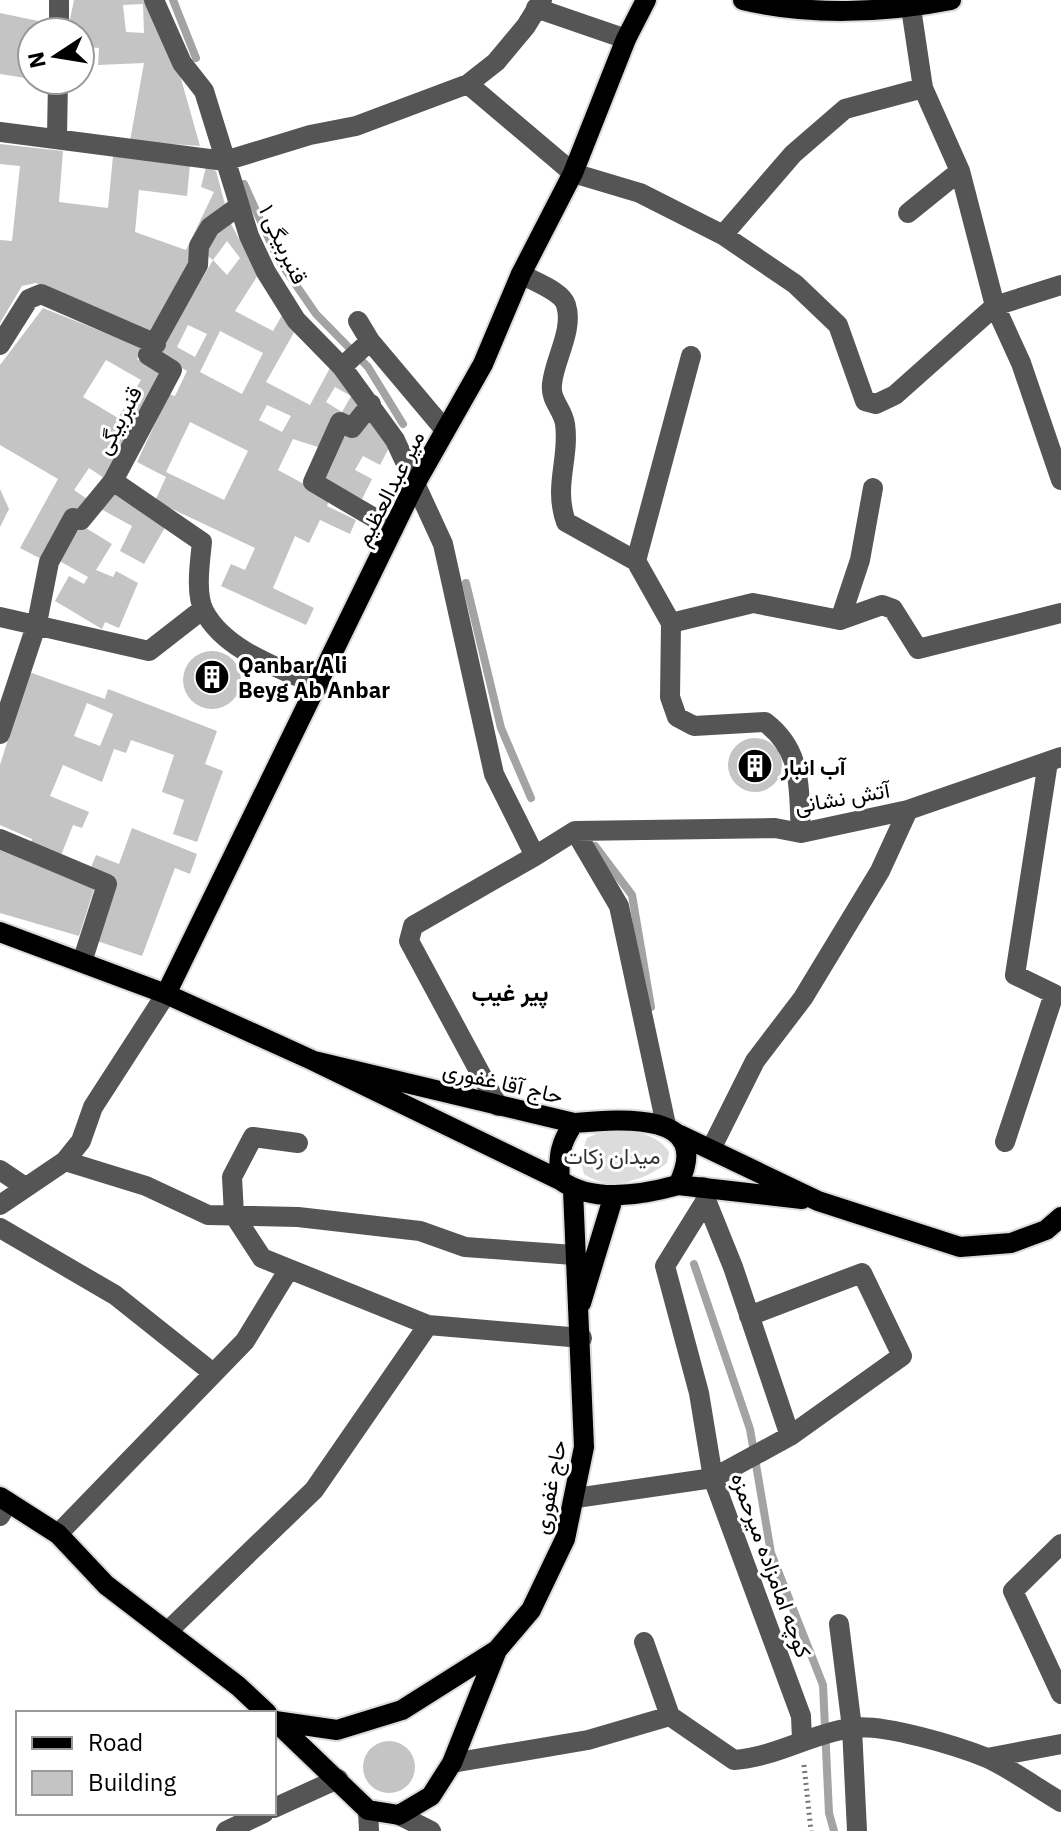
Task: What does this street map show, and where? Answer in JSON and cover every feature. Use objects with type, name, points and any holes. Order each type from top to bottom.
[{"type":"main road","name":"میر عبدالعظیم","points":[[166,994],[415,484],[483,364],[521,274],[573,173],[626,39],[646,0]]},
{"type":"main road","points":[[743,0],[819,9],[911,8],[951,0]]},
{"type":"main road","name":"حاج آقا غفوری","points":[[0,932],[166,994],[314,1061],[567,1185]]},
{"type":"main road","name":"حاج آقا غفوری","points":[[314,1061],[574,1123],[609,1120],[673,1130],[818,1201],[960,1247],[1011,1243],[1046,1230],[1061,1217]]},
{"type":"main road","name":"حاج غفوری","points":[[276,1720],[337,1730],[362,1725],[402,1710],[497,1650],[531,1610],[553,1569],[576,1498],[584,1447],[582,1338],[561,1142],[574,1123]]},
{"type":"main road","points":[[567,1185],[614,1195],[682,1176],[688,1150],[673,1130]]},
{"type":"main road","name":"حاج آقا غفوری","points":[[682,1176],[704,1194],[818,1201]]},
{"type":"main road","name":"حاج غفوری","points":[[578,1314],[614,1195]]},
{"type":"main road","points":[[3,1505],[58,1534],[106,1585],[265,1711]]},
{"type":"main road","name":"حاج غفوری","points":[[399,1815],[431,1796],[452,1763],[497,1650]]},
{"type":"main road","name":"حاج غفوری","points":[[276,1722],[368,1810]]},
{"type":"main road","points":[[368,1810],[399,1815]]},
{"type":"street","name":"قنبربیگی ۱","points":[[154,0],[182,63],[204,91],[254,248],[296,320],[342,367],[395,440],[443,544],[494,774],[535,856]]},
{"type":"street","points":[[0,132],[225,161],[310,135],[356,126],[468,84],[496,62],[526,26],[539,4],[626,39]]},
{"type":"street","points":[[911,8],[923,88],[960,171],[995,306],[1021,363],[1061,480]]},
{"type":"street","points":[[468,84],[573,173],[640,193],[723,235],[795,284],[838,325],[865,401],[876,404],[895,395],[995,306],[1061,285]]},
{"type":"street","points":[[723,235],[793,154],[845,109],[923,88]]},
{"type":"street","points":[[57,137],[58,96]]},
{"type":"street","points":[[908,213],[960,171]]},
{"type":"street","points":[[0,345],[29,299],[41,294],[156,344],[198,265],[199,246],[210,227],[239,206]]},
{"type":"street","points":[[521,274],[562,298],[567,306],[568,319],[552,382],[552,399],[565,423],[558,502],[566,522],[636,561],[671,623],[670,697],[677,717],[694,726],[765,722],[783,736],[796,762],[801,833]]},
{"type":"street","points":[[358,321],[370,341],[445,430]]},
{"type":"street","points":[[342,367],[370,341]]},
{"type":"street","name":"قنبربیگی","points":[[156,344],[148,355],[172,370],[113,481],[202,542],[199,573],[203,609]]},
{"type":"street","points":[[636,561],[691,356]]},
{"type":"street","points":[[371,404],[352,428],[340,422],[313,482],[393,529]]},
{"type":"street","points":[[0,734],[37,623],[49,562],[73,518],[81,520],[113,481]]},
{"type":"street","points":[[840,620],[860,560],[873,488]]},
{"type":"street","points":[[671,623],[753,603],[840,620],[882,605],[893,609],[918,649],[1061,613]]},
{"type":"street","points":[[0,617],[149,651],[203,609],[228,640],[319,686]]},
{"type":"street","points":[[1005,1142],[1054,994],[1015,975],[1054,760]]},
{"type":"street","name":"آتش نشانی","points":[[575,831],[775,828],[801,833],[908,810],[1054,760]]},
{"type":"street","points":[[712,1147],[755,1061],[803,998],[880,871],[908,810]]},
{"type":"street","points":[[498,1106],[409,941],[413,926],[575,831],[619,906],[673,1130]]},
{"type":"street","points":[[0,839],[107,884],[82,962]]},
{"type":"street","points":[[0,1205],[65,1161],[81,1141],[93,1107],[166,994]]},
{"type":"street","points":[[298,1143],[253,1137],[232,1177],[234,1215],[262,1258],[428,1325],[582,1338]]},
{"type":"street","points":[[65,1161],[146,1186],[208,1215],[298,1217],[420,1231],[465,1247],[574,1255]]},
{"type":"street","points":[[0,1170],[25,1187]]},
{"type":"street","points":[[704,1194],[790,1436]]},
{"type":"street","name":"کوچه امامزاده میرحمزه","points":[[704,1194],[665,1266],[699,1393],[713,1478],[801,1716],[802,1740]]},
{"type":"street","points":[[0,1228],[115,1295],[213,1373]]},
{"type":"street","points":[[58,1534],[245,1341],[289,1269]]},
{"type":"street","points":[[576,1498],[713,1478],[790,1436],[902,1356],[862,1273],[749,1316]]},
{"type":"street","points":[[167,1632],[314,1490],[428,1325]]},
{"type":"street","points":[[1061,1544],[1013,1591],[1061,1694]]},
{"type":"street","points":[[839,1624],[852,1728],[857,1831]]},
{"type":"street","points":[[644,1642],[670,1716],[734,1760],[778,1753],[802,1740],[852,1728],[879,1727],[987,1758],[1061,1802]]},
{"type":"street","points":[[452,1763],[588,1740],[670,1716]]},
{"type":"street","points":[[987,1758],[1061,1744]]},
{"type":"street","points":[[276,1807],[338,1779]]},
{"type":"street","points":[[368,1810],[369,1831]]},
{"type":"street","points":[[226,1831],[260,1815]]},
{"type":"street","points":[[399,1815],[431,1831]]},
{"type":"path","points":[[802,1740],[811,1831]]},
{"type":"green space","name":"میدان زکات","points":[[607,1129],[633,1131],[657,1140],[669,1152],[667,1163],[648,1175],[626,1182],[605,1182],[584,1174],[580,1157],[587,1138]]},
{"type":"building","points":[[74,0],[146,0],[176,61],[200,146],[130,141],[144,63],[98,65],[99,48],[96,48],[96,16],[71,16]],"holes":[[[143,4],[144,33],[126,32],[123,5]]]},
{"type":"building","points":[[0,13],[16,16],[16,76],[0,74]]},
{"type":"building","points":[[0,144],[63,151],[59,202],[108,208],[113,156],[190,164],[187,196],[139,190],[135,232],[186,250],[214,192],[201,187],[206,167],[216,171],[226,208],[150,335],[36,283],[22,286],[0,323],[0,240],[12,241],[20,166],[0,164]]},
{"type":"building","points":[[229,220],[258,275],[235,311],[273,331],[285,310],[297,327],[266,382],[310,405],[331,366],[363,401],[321,448],[293,439],[278,470],[330,498],[327,506],[356,520],[350,534],[320,520],[309,543],[295,536],[273,588],[314,608],[306,625],[221,586],[231,564],[245,570],[255,548],[155,501],[166,477],[137,462],[169,394],[175,396],[187,371],[158,354],[213,260],[205,254],[217,229]],"holes":[[[227,241],[240,258],[227,275],[213,260]],[[188,325],[207,334],[195,357],[177,347]],[[220,331],[263,353],[242,394],[200,372]],[[335,387],[351,396],[342,412],[326,402]],[[267,405],[291,416],[282,432],[259,420]],[[190,422],[248,451],[224,500],[166,472]]]},
{"type":"building","points":[[43,308],[143,348],[137,359],[164,375],[115,455],[121,458],[107,480],[89,468],[74,490],[90,501],[47,562],[20,548],[58,479],[0,445],[0,365]],"holes":[[[106,360],[141,380],[118,418],[83,397]]]},
{"type":"building","points":[[367,414],[391,444],[380,465],[363,456],[355,470],[372,479],[362,499],[320,477],[342,431]]},
{"type":"building","points":[[113,488],[168,522],[144,564],[120,551],[132,526],[99,508]]},
{"type":"building","points":[[0,489],[9,509],[0,527]]},
{"type":"building","points":[[76,522],[112,544],[96,570],[113,577],[116,571],[138,583],[119,628],[105,622],[102,629],[55,601],[69,576],[84,584],[88,577],[56,559]]},
{"type":"building","name":"Qanbar Ali Beyg Ab Anbar","points":[[212,651],[223,653],[232,660],[239,669],[239,691],[232,700],[223,707],[212,709],[201,707],[192,700],[185,691],[183,680],[185,669],[192,660],[201,653]]},
{"type":"building","points":[[29,672],[105,699],[108,689],[217,731],[205,764],[223,771],[197,842],[173,834],[184,800],[162,792],[174,755],[131,740],[126,753],[114,749],[102,782],[63,765],[50,796],[89,812],[82,828],[73,825],[60,858],[30,845],[32,839],[0,825],[0,765]],"holes":[[[87,703],[113,714],[100,746],[74,736]]]},
{"type":"building","name":"آب انبار","points":[[755,738],[774,746],[782,765],[774,784],[755,792],[736,784],[728,765],[736,746]]},
{"type":"building","points":[[132,828],[197,854],[190,874],[175,868],[142,956],[97,941],[117,881],[90,870],[96,855],[119,864]]},
{"type":"building","points":[[0,848],[95,886],[79,936],[0,913]]},
{"type":"building","points":[[389,1741],[407,1749],[415,1767],[407,1785],[389,1793],[371,1785],[363,1767],[371,1749]]},
{"type":"waterway","points":[[173,0],[196,58]]},
{"type":"waterway","points":[[244,184],[278,259],[316,314],[368,367],[403,424]]},
{"type":"waterway","points":[[466,583],[501,728],[531,798]]},
{"type":"waterway","points":[[595,846],[632,895],[651,1007]]},
{"type":"waterway","points":[[694,1264],[750,1429],[771,1553],[823,1685],[829,1813],[834,1831]]},
{"type":"place","name":"Qanbar Ali Beyg Ab Anbar","points":[[212,677]]},
{"type":"place","name":"آب انبار","points":[[755,766]]},
{"type":"district","name":"پیر غیب","points":[[510,992]]}]
